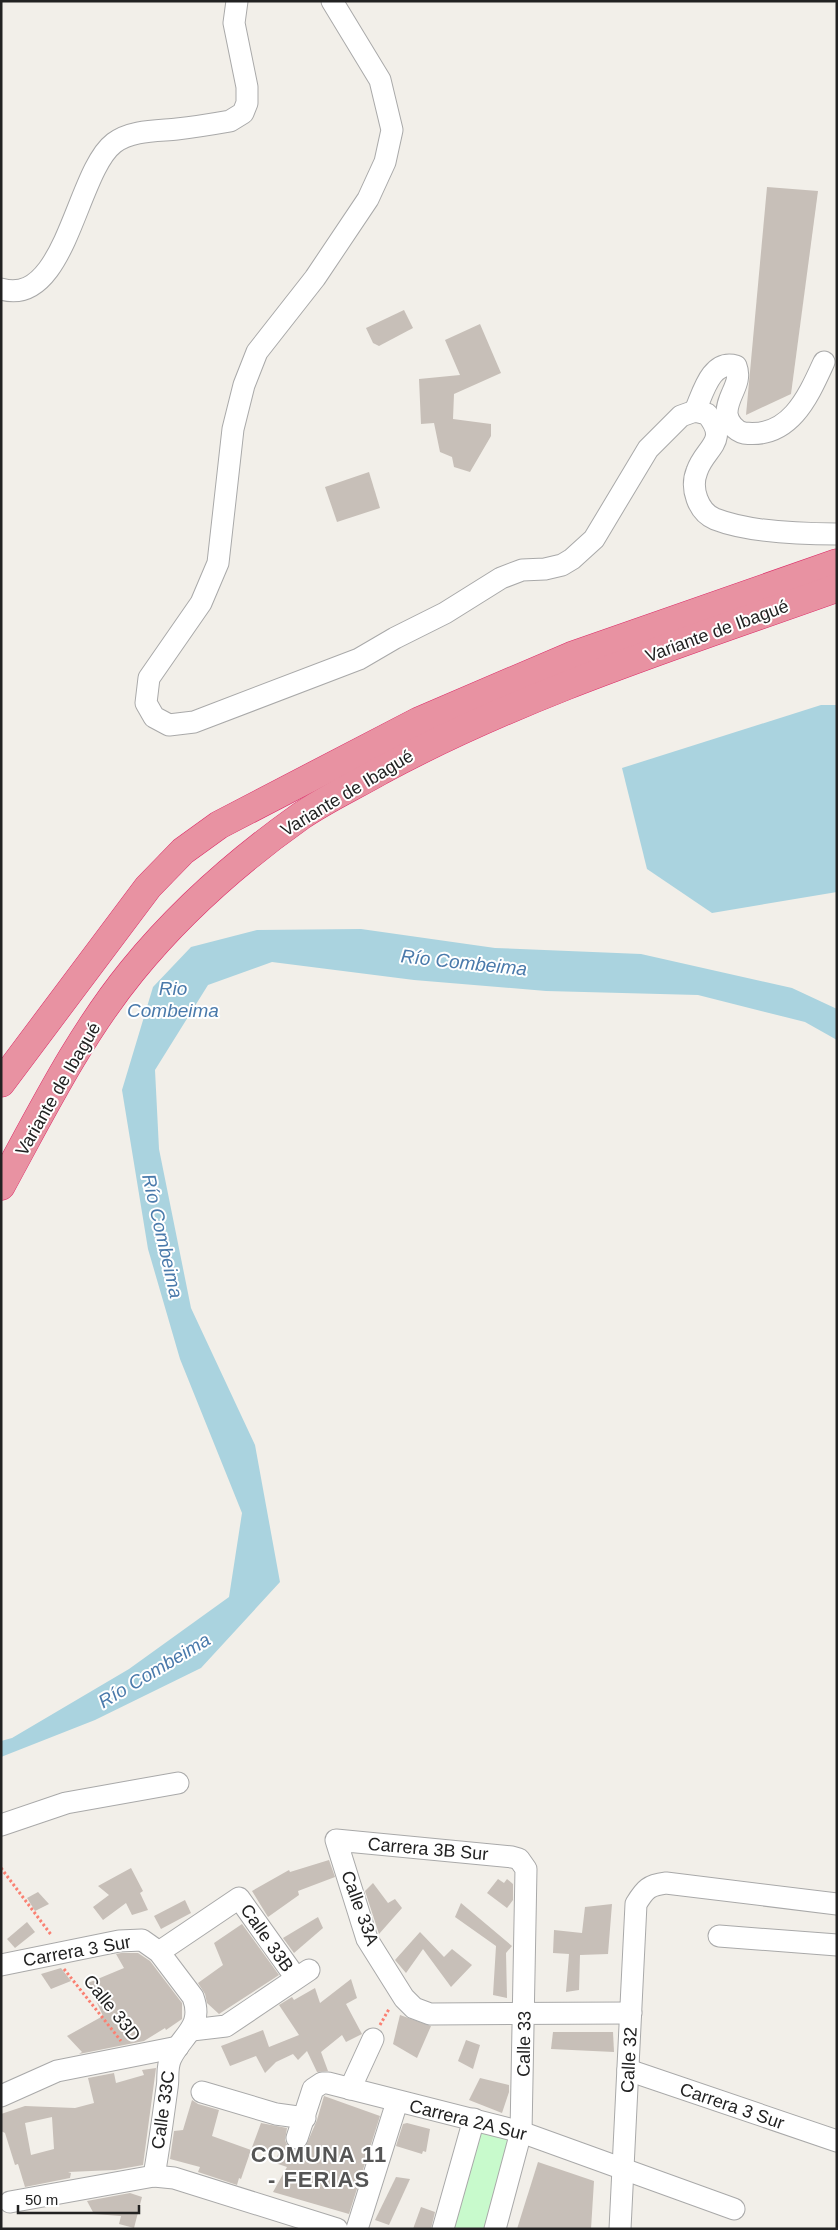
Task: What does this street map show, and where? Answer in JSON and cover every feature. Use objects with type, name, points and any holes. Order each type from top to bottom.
[{"type":"highway","name":"Variante de Ibagué","points":[[1,1083],[148,887],[183,852],[219,825],[420,721],[570,656],[837,563]]},
{"type":"highway","name":"Variante de Ibagué","points":[[3,1181],[81,1044],[131,972],[190,907],[256,850],[303,815],[434,742],[573,683],[837,588]]},
{"type":"street","points":[[1,290],[13,293],[31,285],[48,271],[63,246],[97,162],[115,142],[138,133],[230,121],[242,113],[247,103],[246,87],[234,23],[237,1]]},
{"type":"street","points":[[332,1],[380,80],[392,130],[385,162],[368,199],[326,262],[257,352],[244,385],[233,430],[218,563],[201,603],[149,678],[146,703],[154,717],[168,725],[194,722],[283,687],[336,669],[445,613],[501,578],[522,570],[546,569],[562,565],[572,559],[594,539],[648,449],[681,416],[695,411],[707,414],[716,431],[716,443],[696,471],[694,496],[704,511],[714,519],[750,528],[837,534]]},
{"type":"street","points":[[695,411],[714,372],[719,366],[728,363],[736,366],[739,374],[727,413],[731,425],[741,432],[757,433],[773,430],[786,424],[796,413],[811,390],[824,362]]},
{"type":"street","points":[[1,1825],[66,1803],[178,1783]]},
{"type":"street","name":"Carrera 3B Sur","points":[[336,1840],[519,1858]]},
{"type":"street","name":"Calle 33A","points":[[336,1840],[367,1939],[409,2003]]},
{"type":"street","name":"Calle 33","points":[[495,2229],[521,2132],[526,1869],[519,1858]]},
{"type":"street","name":"Calle 32","points":[[620,2229],[636,1904],[642,1894],[653,1885],[666,1883],[837,1904]]},
{"type":"street","name":"Calle 33B","points":[[156,1949],[239,1898],[302,1974],[226,2026],[192,2030]]},
{"type":"street","points":[[719,1936],[837,1945]]},
{"type":"street","name":"Carrera 3 Sur","points":[[1,1965],[132,1939],[142,1940],[156,1949]]},
{"type":"street","points":[[156,1949],[193,1997],[196,2006],[196,2016],[192,2030]]},
{"type":"street","points":[[409,2003],[430,2014],[631,2013]]},
{"type":"street","name":"Calle 33C","points":[[154,2176],[168,2085],[167,2069],[178,2047],[192,2030]]},
{"type":"street","points":[[350,2089],[373,2039]]},
{"type":"street","points":[[1,2096],[57,2071],[178,2047]]},
{"type":"street","name":"Carrera 3 Sur","points":[[628,2070],[837,2141]]},
{"type":"street","name":"Carrera 2A Sur","points":[[305,2118],[313,2089],[322,2083],[521,2132],[622,2166],[734,2209]]},
{"type":"street","points":[[202,2092],[276,2114],[305,2118],[297,2138]]},
{"type":"street","points":[[357,2229],[397,2102]]},
{"type":"street","points":[[443,2229],[474,2120]]},
{"type":"street","points":[[10,2202],[154,2176],[174,2178],[337,2229]]},
{"type":"path","name":"Calle 33D","points":[[1,1868],[58,1953],[132,2055]]},
{"type":"path","points":[[373,2039],[388,2010],[409,2003]]},
{"type":"green space","points":[[474,2119],[521,2132],[495,2229],[443,2229]]},
{"type":"water","points":[[821,705],[837,705],[837,892],[712,913],[647,869],[622,768]]},
{"type":"water","name":"Rio Combeima","points":[[361,929],[495,948],[641,954],[792,988],[837,1009],[837,1040],[805,1022],[698,995],[546,991],[414,980],[272,962],[208,985],[155,1070],[159,1149],[191,1308],[255,1445],[280,1582],[201,1668],[95,1720],[1,1757],[1,1741],[12,1738],[129,1669],[229,1597],[242,1513],[180,1359],[148,1249],[122,1090],[153,987],[191,947],[257,930]]},
{"type":"building","points":[[767,187],[818,191],[791,394],[746,415]]},
{"type":"building","points":[[404,310],[413,328],[379,346],[373,343],[366,328]]},
{"type":"building","points":[[480,324],[501,373],[454,394],[453,419],[491,424],[491,436],[470,472],[454,467],[452,457],[440,452],[434,423],[421,424],[419,379],[460,375],[445,340]]},
{"type":"building","points":[[369,472],[380,508],[337,522],[325,487]]},
{"type":"building","points":[[329,1860],[335,1877],[298,1891],[299,1895],[268,1917],[252,1891],[289,1870],[290,1872]]},
{"type":"building","points":[[131,1868],[143,1891],[140,1893],[148,1910],[132,1915],[126,1903],[103,1920],[93,1907],[109,1895],[98,1886]]},
{"type":"building","points":[[498,1879],[504,1883],[507,1879],[513,1884],[513,1900],[507,1908],[487,1893]]},
{"type":"building","points":[[373,1883],[388,1903],[395,1899],[402,1908],[379,1934],[365,1891]]},
{"type":"building","points":[[38,1892],[49,1904],[35,1911],[27,1898]]},
{"type":"building","points":[[185,1900],[191,1913],[161,1929],[154,1916]]},
{"type":"building","points":[[461,1903],[512,1946],[506,1953],[507,1998],[493,1995],[496,1946],[455,1917]]},
{"type":"building","points":[[612,1904],[608,1954],[580,1955],[579,1990],[566,1992],[569,1954],[553,1953],[554,1930],[582,1933],[585,1907]]},
{"type":"building","points":[[318,1917],[323,1928],[294,1953],[283,1938]]},
{"type":"building","points":[[27,1922],[35,1932],[15,1948],[7,1939]]},
{"type":"building","points":[[242,1924],[279,1975],[219,2014],[207,2003],[205,1994],[198,1983],[223,1965],[214,1943]]},
{"type":"building","points":[[420,1932],[444,1957],[452,1949],[472,1965],[451,1987],[423,1949],[406,1973],[395,1960]]},
{"type":"building","points":[[138,1953],[150,1961],[182,2003],[182,2019],[166,2030],[165,2028],[144,2041],[79,2054],[82,2052],[67,2036],[103,2016],[88,1983],[124,1968],[116,1954]]},
{"type":"building","points":[[61,1968],[71,1981],[51,1989],[41,1974]]},
{"type":"building","points":[[351,1979],[357,1998],[346,2004],[362,2034],[346,2042],[342,2035],[321,2052],[328,2071],[317,2072],[307,2051],[298,2060],[293,2054],[276,2062],[265,2073],[256,2056],[230,2066],[221,2046],[263,2030],[269,2047],[299,2035],[279,2005],[292,1997],[294,2000],[315,1988],[320,2003]]},
{"type":"building","points":[[400,2015],[431,2026],[417,2058],[393,2044]]},
{"type":"building","points":[[553,2032],[613,2032],[614,2052],[551,2049]]},
{"type":"building","points":[[466,2040],[480,2045],[473,2069],[458,2061]]},
{"type":"building","points":[[156,2068],[143,2165],[115,2170],[68,2172],[71,2173],[70,2178],[25,2187],[18,2164],[15,2165],[5,2133],[1,2131],[1,2114],[25,2106],[75,2108],[94,2103],[88,2078],[114,2073],[116,2083],[144,2075],[142,2070]],"holes":[[[52,2117],[54,2149],[31,2155],[25,2123]]]},
{"type":"building","points":[[480,2078],[509,2085],[509,2092],[502,2113],[469,2100]]},
{"type":"building","points":[[324,2096],[380,2116],[349,2214],[273,2192],[287,2167],[275,2163],[279,2152],[251,2150],[261,2123],[287,2128],[285,2140],[288,2147],[294,2150],[305,2148],[317,2120]]},
{"type":"building","points":[[192,2100],[198,2104],[219,2110],[212,2136],[251,2150],[237,2185],[198,2172],[200,2167],[170,2159],[174,2131],[183,2130]]},
{"type":"building","points":[[407,2123],[430,2129],[426,2152],[423,2151],[422,2154],[396,2146],[403,2124]]},
{"type":"building","points":[[538,2162],[594,2181],[591,2229],[517,2229]]},
{"type":"building","points":[[396,2177],[410,2179],[389,2225],[375,2220]]},
{"type":"building","points":[[130,2193],[142,2197],[134,2228],[119,2224],[121,2216],[94,2214],[87,2201]]},
{"type":"building","points":[[421,2207],[435,2212],[431,2229],[413,2229]]},
{"type":"district","name":"COMUNA 11 - FERIAS","points":[[319,2166]]},
{"type":"water label","name":"Río Combeima","points":[[464,962]]},
{"type":"water label","name":"Río Combeima","points":[[163,1236]]},
{"type":"water label","name":"Río Combeima","points":[[154,1670]]}]
